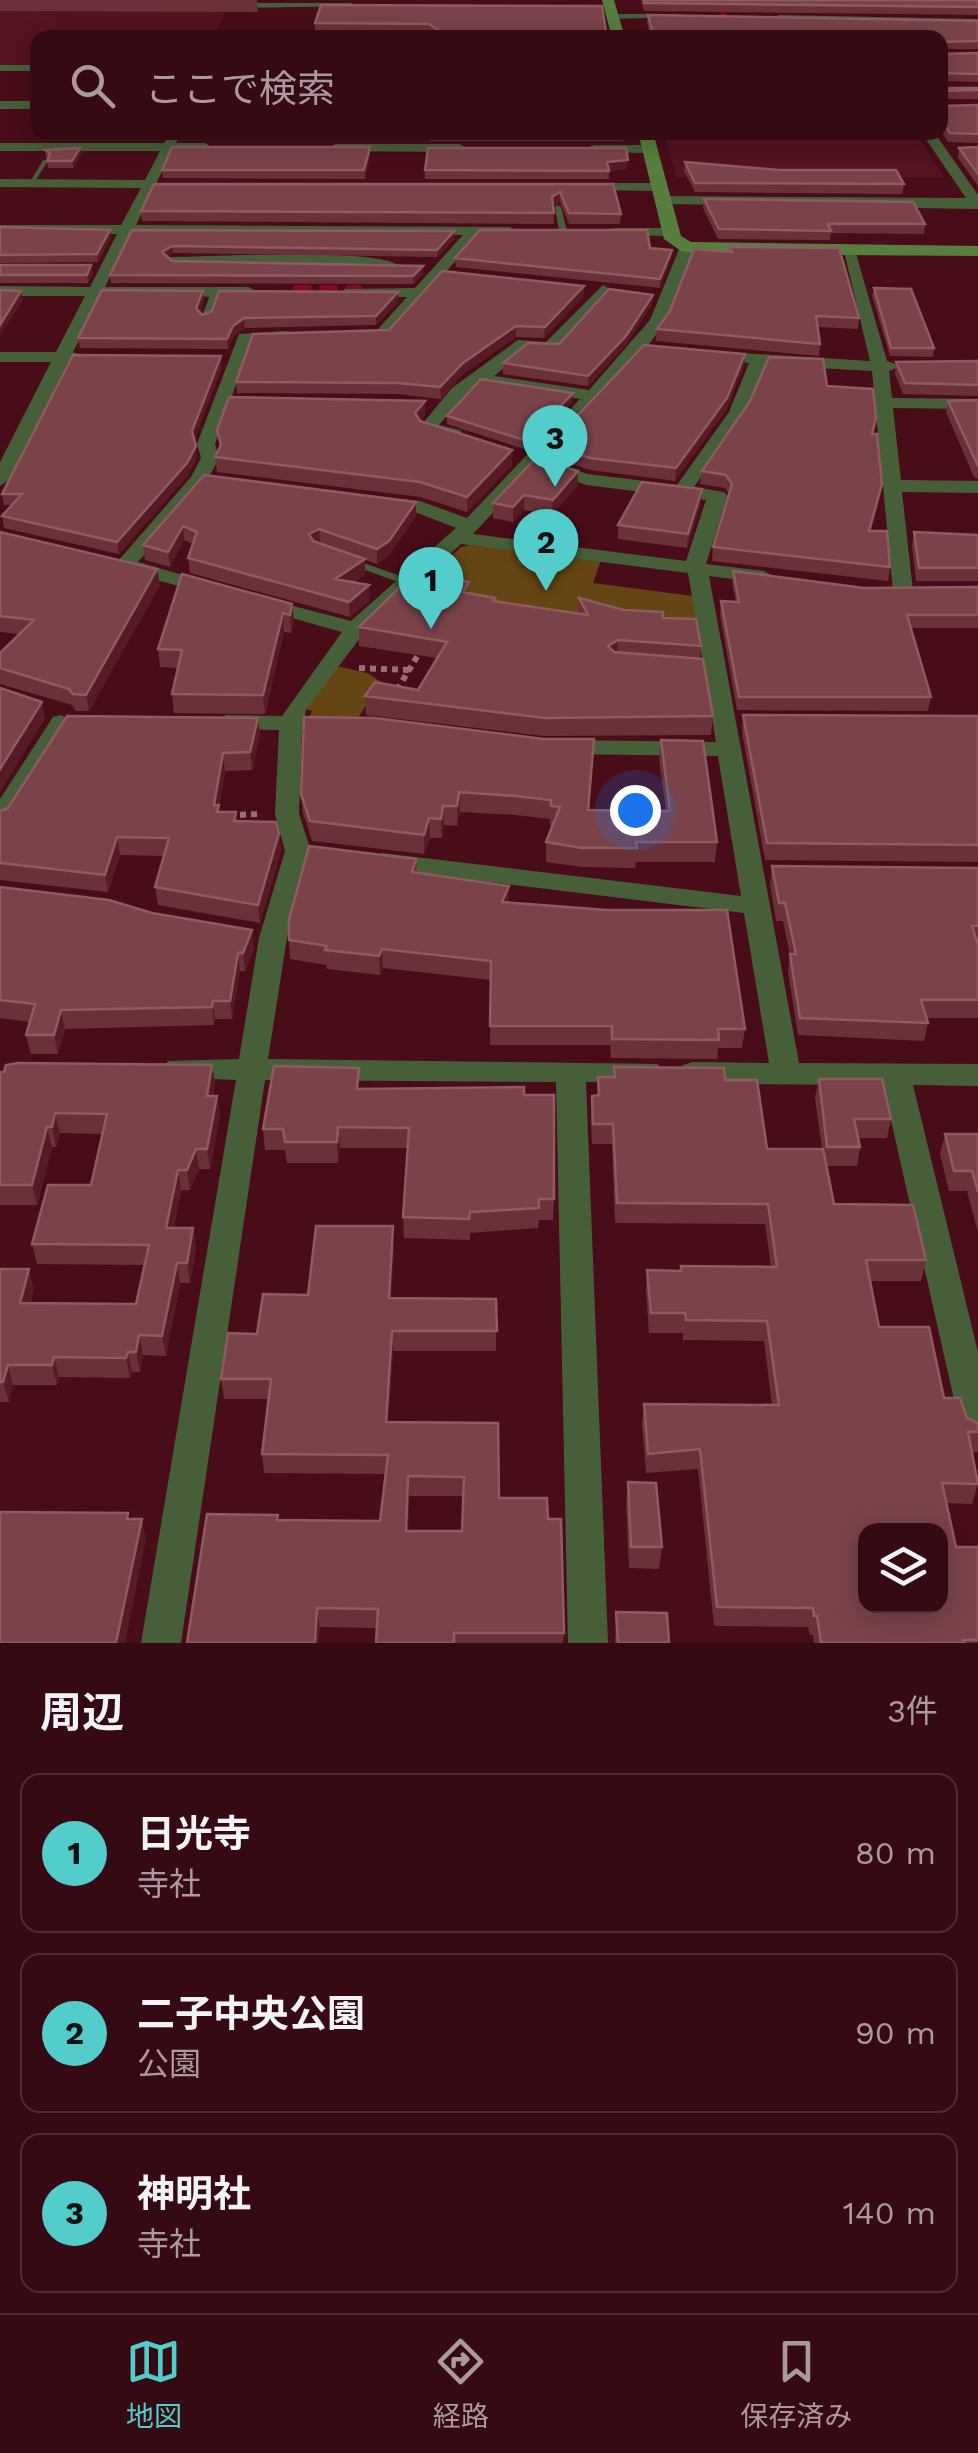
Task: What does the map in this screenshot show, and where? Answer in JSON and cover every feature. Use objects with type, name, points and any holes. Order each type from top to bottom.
[{"type":"street","points":[[224,30],[237,3],[374,6]]},
{"type":"street","points":[[849,3],[848,10],[860,30]]},
{"type":"street","points":[[590,6],[687,18]]},
{"type":"street","points":[[760,18],[978,22]]},
{"type":"street","points":[[0,68],[30,68]]},
{"type":"street","points":[[0,105],[30,105]]},
{"type":"street","points":[[0,480],[9,443],[62,357],[171,140]]},
{"type":"street","points":[[379,148],[380,140]]},
{"type":"street","points":[[933,140],[976,200]]},
{"type":"street","points":[[573,149],[648,141],[673,239],[687,247],[978,251]]},
{"type":"street","points":[[0,146],[226,148]]},
{"type":"street","points":[[316,148],[484,148]]},
{"type":"street","points":[[940,150],[959,150]]},
{"type":"street","points":[[0,186],[148,186]]},
{"type":"street","points":[[0,186],[166,186]]},
{"type":"street","points":[[563,186],[661,194],[976,200]]},
{"type":"street","points":[[0,229],[528,231]]},
{"type":"street","points":[[160,292],[186,230]]},
{"type":"street","points":[[333,335],[383,334],[474,231]]},
{"type":"street","points":[[545,231],[581,232]]},
{"type":"street","points":[[599,232],[671,232]]},
{"type":"street","points":[[161,1643],[252,1069],[263,937],[308,852],[288,814],[290,723],[328,661],[355,629],[464,531],[523,459],[646,349],[658,321],[659,296],[687,247]]},
{"type":"street","points":[[848,250],[880,366],[893,486],[912,591],[876,591]]},
{"type":"street","points":[[173,261],[405,266]]},
{"type":"street","points":[[474,440],[428,428],[442,408],[472,381],[524,343],[550,348],[602,290]]},
{"type":"street","points":[[0,291],[272,292]]},
{"type":"street","points":[[329,292],[419,293]]},
{"type":"street","points":[[299,336],[246,337],[228,358],[232,402],[206,444],[210,458],[207,480],[115,563],[355,629]]},
{"type":"street","points":[[689,353],[758,360],[914,366]]},
{"type":"street","points":[[0,356],[94,357]]},
{"type":"street","points":[[682,491],[755,380],[758,360]]},
{"type":"street","points":[[480,378],[592,396]]},
{"type":"street","points":[[886,403],[978,404]]},
{"type":"street","points":[[413,405],[442,408]]},
{"type":"street","points":[[523,459],[586,479],[716,496],[696,562],[711,672],[735,721],[730,749],[759,872],[755,906],[786,1074]]},
{"type":"street","points":[[893,486],[978,487]]},
{"type":"street","points":[[361,498],[420,507],[455,522],[464,531],[790,581]]},
{"type":"street","points":[[0,819],[62,717]]},
{"type":"street","points":[[198,722],[325,724]]},
{"type":"street","points":[[544,747],[730,749]]},
{"type":"street","points":[[355,858],[755,906]]},
{"type":"street","points":[[155,1068],[978,1076]]},
{"type":"street","points":[[571,1072],[588,1643]]},
{"type":"street","points":[[896,1074],[978,1426]]},
{"type":"lane","points":[[31,183],[45,161]]},
{"type":"lane","points":[[558,207],[563,232]]},
{"type":"lane","points":[[89,268],[107,268]]},
{"type":"lane","points":[[205,319],[215,292]]},
{"type":"lane","points":[[336,556],[408,582]]},
{"type":"path","points":[[393,697],[418,655]]},
{"type":"path","points":[[328,661],[371,670],[409,670]]},
{"type":"path","points":[[228,815],[288,814]]},
{"type":"shaded area","points":[[0,0],[232,0],[217,30],[30,30],[30,65],[0,65]]},
{"type":"shaded area","points":[[666,140],[920,140],[944,177],[677,177]]},
{"type":"shaded area","points":[[461,547],[601,560],[593,583],[693,596],[700,633],[365,635]]},
{"type":"shaded area","points":[[333,668],[367,673],[381,682],[358,718],[309,717],[312,711],[305,709]]},
{"type":"building","points":[[978,0],[978,7],[644,3]]},
{"type":"building","points":[[321,5],[602,6],[606,30],[438,30],[429,24],[315,23]]},
{"type":"building","points":[[648,15],[978,21],[978,41],[948,42],[948,30],[652,30]]},
{"type":"building","points":[[978,53],[978,74],[948,73],[948,54]]},
{"type":"building","points":[[948,88],[978,88],[948,91]]},
{"type":"building","points":[[978,105],[978,134],[950,133],[948,106]]},
{"type":"building","points":[[172,147],[370,147],[364,170],[162,170]]},
{"type":"building","points":[[978,147],[978,174],[959,148]]},
{"type":"building","points":[[80,148],[72,161],[47,161],[50,153],[45,150]]},
{"type":"building","points":[[428,148],[626,148],[628,160],[607,162],[609,171],[425,170]]},
{"type":"building","points":[[685,162],[779,170],[896,170],[904,184],[695,183]]},
{"type":"building","points":[[154,184],[613,184],[621,214],[569,213],[560,192],[552,197],[554,213],[141,211]]},
{"type":"building","points":[[704,199],[913,202],[925,224],[828,224],[831,231],[719,229]]},
{"type":"building","points":[[0,227],[110,230],[97,254],[0,255]]},
{"type":"building","points":[[132,230],[454,231],[437,250],[172,246],[162,252],[172,261],[423,266],[413,276],[110,275]]},
{"type":"building","points":[[480,230],[647,230],[650,248],[672,250],[660,279],[455,258]]},
{"type":"building","points":[[729,247],[839,248],[859,318],[816,316],[820,344],[657,329],[670,311],[694,249],[732,252]]},
{"type":"building","points":[[0,265],[91,265],[87,275],[0,275]]},
{"type":"building","points":[[442,271],[584,286],[545,327],[516,326],[463,363],[440,387],[236,382],[253,334],[389,330]]},
{"type":"building","points":[[874,288],[911,289],[934,348],[891,348]]},
{"type":"building","points":[[609,289],[653,295],[626,336],[588,376],[503,363],[528,343],[559,344]]},
{"type":"building","points":[[0,290],[21,291],[0,325]]},
{"type":"building","points":[[102,290],[203,291],[196,308],[202,315],[212,311],[219,291],[398,292],[376,316],[244,318],[233,326],[227,339],[78,338]]},
{"type":"building","points":[[644,345],[745,354],[727,398],[676,468],[590,458],[550,445]]},
{"type":"building","points":[[73,355],[221,356],[192,431],[196,446],[187,463],[117,542],[2,516],[22,494],[2,494]]},
{"type":"building","points":[[769,357],[823,359],[827,386],[873,389],[876,419],[872,434],[877,434],[882,484],[869,531],[887,531],[890,567],[713,547],[732,484],[726,475],[702,471],[750,401]]},
{"type":"building","points":[[978,361],[978,385],[905,383],[896,362]]},
{"type":"building","points":[[481,379],[573,393],[527,441],[447,416]]},
{"type":"building","points":[[229,397],[425,401],[415,413],[420,421],[512,450],[467,497],[420,482],[215,457],[221,445],[217,430]]},
{"type":"building","points":[[978,400],[978,466],[948,401]]},
{"type":"building","points":[[536,458],[578,471],[553,500],[524,495],[513,507],[493,503]]},
{"type":"building","points":[[204,475],[416,502],[389,541],[377,549],[319,529],[309,534],[313,541],[365,559],[335,579],[369,585],[349,602],[188,558],[197,532],[183,526],[168,552],[143,545]]},
{"type":"building","points":[[642,482],[702,489],[688,534],[618,525]]},
{"type":"building","points":[[0,532],[157,569],[86,695],[0,668],[0,653],[34,620],[0,616]]},
{"type":"building","points":[[914,532],[978,535],[978,568],[919,568]]},
{"type":"building","points":[[733,571],[864,588],[978,587],[978,615],[907,615],[931,697],[739,697],[721,601],[739,602]]},
{"type":"building","points":[[182,574],[292,604],[290,615],[283,613],[263,695],[172,694],[182,650],[158,649]]},
{"type":"building","points":[[437,576],[469,582],[463,592],[495,598],[493,601],[588,615],[579,598],[624,610],[663,612],[663,618],[696,619],[701,646],[618,640],[608,646],[614,652],[703,659],[713,716],[545,718],[365,696],[375,682],[418,690],[447,642],[359,627],[400,587],[427,591]]},
{"type":"building","points":[[0,688],[42,702],[0,769]]},
{"type":"building","points":[[743,715],[978,716],[978,845],[767,843]]},
{"type":"building","points":[[67,716],[258,718],[250,752],[223,753],[214,805],[219,805],[217,812],[236,812],[234,821],[276,822],[279,833],[258,905],[155,887],[169,838],[117,837],[105,875],[0,863],[0,811],[8,808]]},
{"type":"building","points":[[304,717],[375,718],[544,739],[594,739],[588,810],[670,811],[661,740],[703,741],[717,842],[636,842],[637,848],[582,848],[546,842],[560,807],[551,806],[551,800],[459,792],[457,806],[443,806],[441,819],[429,818],[424,835],[310,821],[301,794]]},
{"type":"building","points":[[309,846],[416,859],[412,872],[509,886],[502,902],[607,910],[727,910],[745,1029],[718,1029],[719,1040],[612,1039],[612,1026],[490,1026],[491,961],[382,949],[379,956],[325,950],[327,946],[289,940],[289,920]]},
{"type":"building","points":[[772,866],[978,868],[978,926],[972,926],[978,945],[978,1000],[921,1000],[928,1023],[800,1018],[790,954],[796,954]]},
{"type":"building","points":[[0,887],[109,900],[152,913],[252,930],[243,953],[238,953],[230,1001],[213,1001],[212,1007],[61,1010],[54,1035],[26,1035],[35,1004],[0,1000]]},
{"type":"building","points":[[6,1065],[212,1065],[207,1096],[217,1096],[207,1149],[196,1149],[187,1170],[178,1170],[166,1228],[193,1228],[187,1263],[177,1263],[162,1336],[139,1335],[136,1352],[128,1352],[126,1358],[54,1357],[52,1365],[8,1365],[0,1382],[0,1269],[29,1269],[20,1303],[136,1304],[149,1245],[32,1244],[48,1185],[91,1185],[107,1114],[55,1113],[52,1127],[47,1127],[32,1185],[0,1185],[0,1072],[4,1072]]},
{"type":"building","points":[[274,1066],[359,1068],[357,1089],[524,1087],[524,1095],[554,1095],[554,1199],[539,1199],[539,1208],[470,1212],[469,1219],[403,1217],[409,1128],[338,1127],[337,1142],[285,1142],[283,1129],[263,1129]]},
{"type":"building","points":[[614,1067],[724,1068],[725,1080],[757,1080],[767,1149],[823,1149],[834,1204],[913,1205],[926,1260],[866,1260],[879,1327],[929,1327],[944,1398],[960,1398],[967,1418],[978,1423],[978,1432],[968,1432],[978,1484],[942,1483],[956,1547],[978,1547],[978,1640],[821,1643],[813,1608],[717,1607],[700,1449],[648,1454],[644,1404],[779,1405],[767,1321],[686,1320],[685,1313],[651,1313],[647,1270],[681,1271],[681,1266],[777,1267],[768,1204],[617,1203],[613,1124],[593,1124],[592,1096],[599,1095],[598,1077],[615,1077]]},
{"type":"building","points":[[819,1079],[882,1079],[891,1119],[854,1119],[860,1147],[827,1147]]},
{"type":"building","points":[[945,1134],[978,1134],[978,1192],[972,1171],[954,1171]]},
{"type":"building","points":[[316,1226],[393,1226],[389,1298],[496,1299],[497,1331],[392,1331],[386,1422],[498,1423],[499,1498],[547,1498],[548,1519],[561,1519],[564,1633],[454,1633],[454,1643],[376,1643],[378,1609],[317,1608],[315,1643],[187,1643],[207,1514],[278,1515],[277,1520],[380,1521],[388,1455],[262,1454],[271,1379],[221,1379],[228,1333],[257,1334],[263,1294],[308,1295]],"holes":[[[408,1476],[464,1477],[462,1531],[406,1531]]]},
{"type":"building","points":[[628,1482],[656,1483],[662,1547],[631,1547]]},
{"type":"building","points":[[0,1512],[128,1513],[127,1519],[142,1519],[116,1643],[0,1643]]},
{"type":"building","points":[[616,1612],[667,1613],[669,1643],[618,1643]]},
{"type":"waterway","points":[[718,0],[724,15]]},
{"type":"waterway","points":[[296,288],[309,288]]},
{"type":"waterway","points":[[322,288],[335,288]]},
{"type":"waterway","points":[[349,288],[360,288]]},
{"type":"place","name":"神明社","points":[[555,487]]},
{"type":"place","name":"二子中央公園","points":[[546,591]]},
{"type":"place","name":"日光寺","points":[[431,629]]}]
